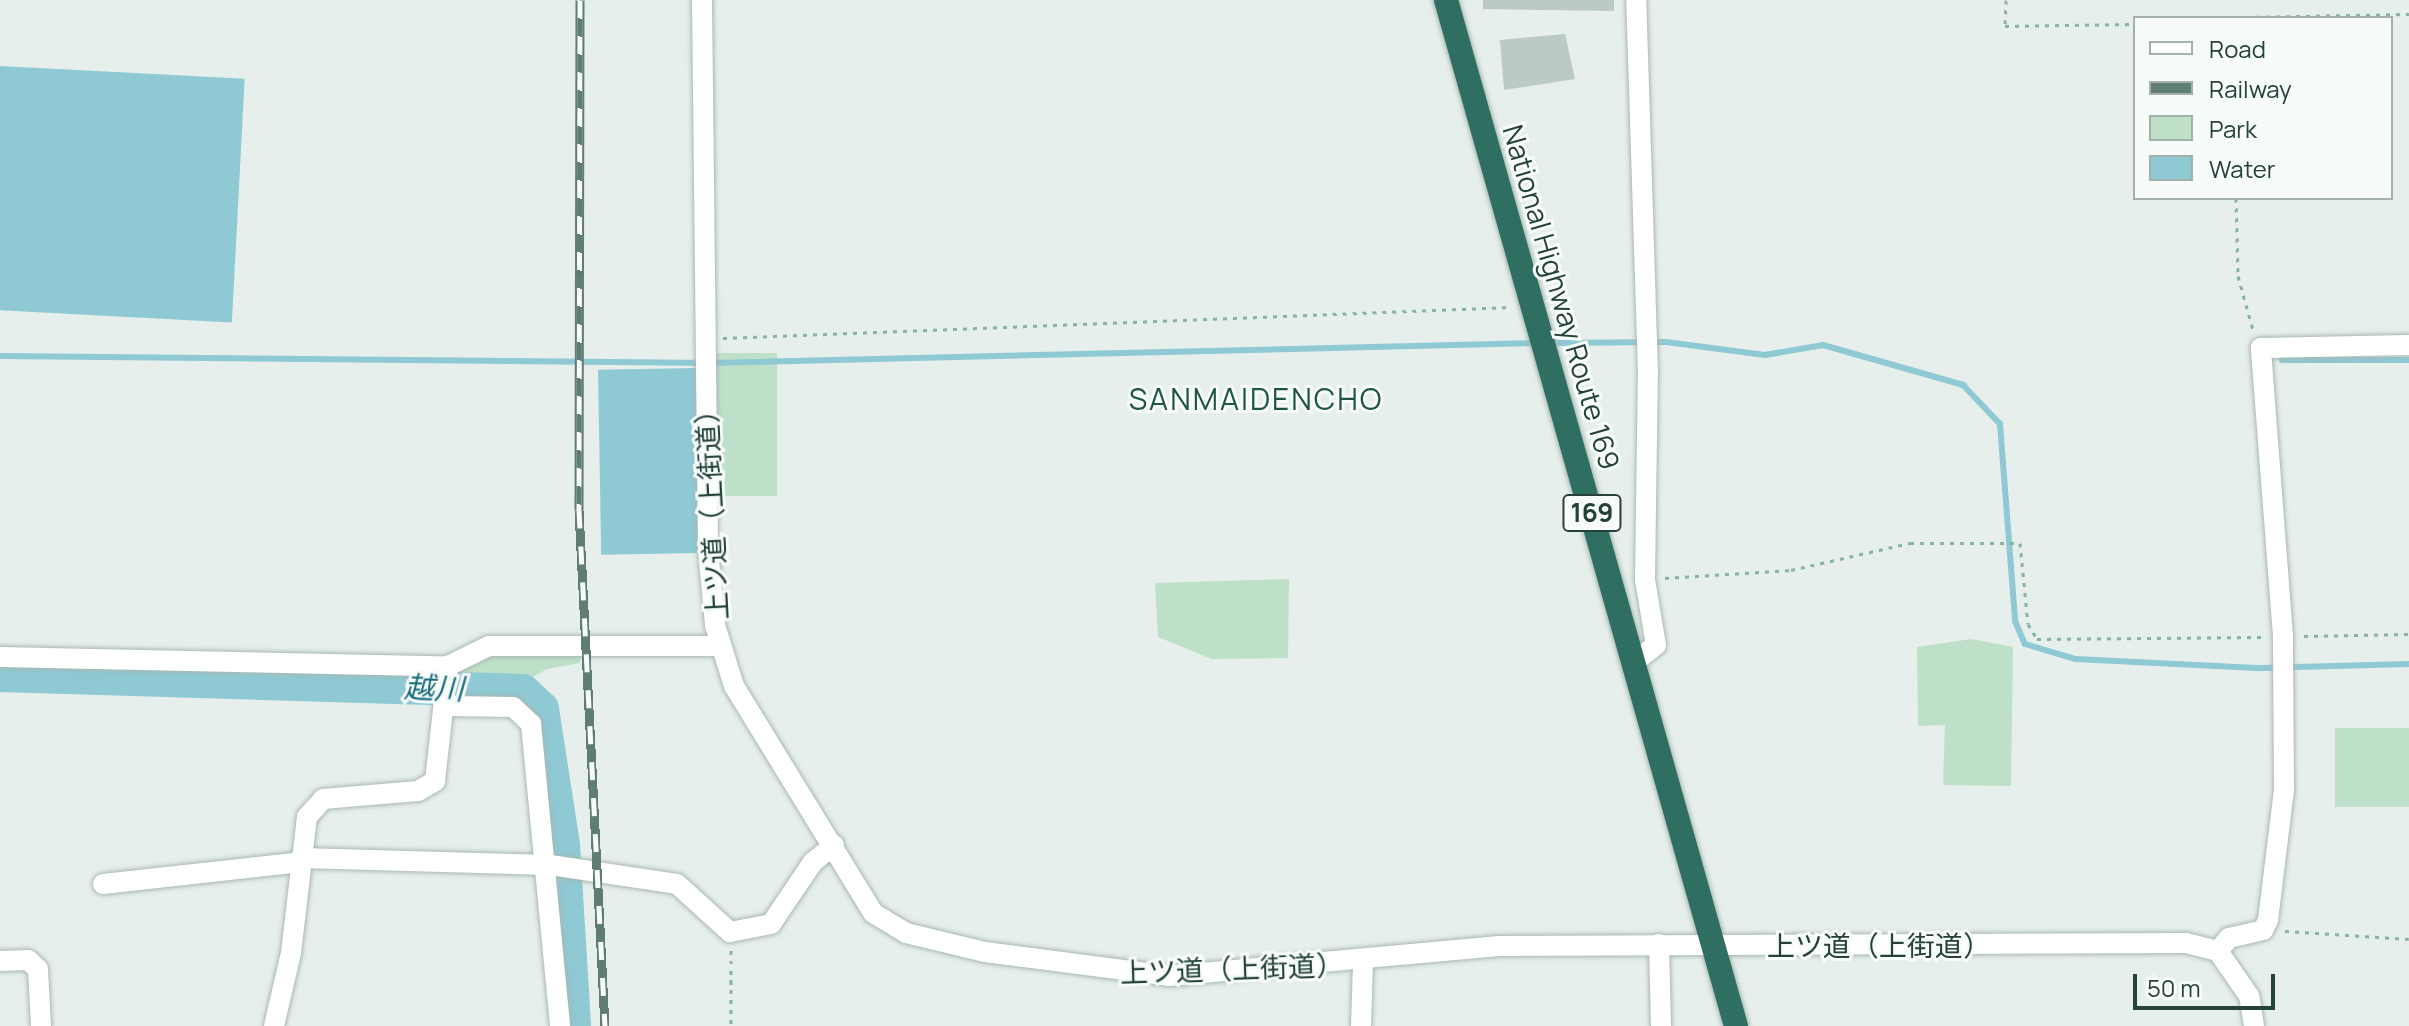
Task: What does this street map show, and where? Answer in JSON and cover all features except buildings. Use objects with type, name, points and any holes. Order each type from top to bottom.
[{"type":"highway","name":"National Highway Route 169","points":[[1446,0],[1736,1026]]},
{"type":"street","name":"上ツ道（上街道）","points":[[702,0],[708,549],[719,646],[734,686],[873,913],[906,933],[985,952],[1169,976],[1363,963],[1499,946],[2186,943],[2218,951]]},
{"type":"street","points":[[1633,663],[1656,645],[1645,580],[1648,374],[1636,0]]},
{"type":"street","points":[[2254,1026],[2249,996],[2218,951],[2229,938],[2263,930],[2284,789],[2283,636],[2261,348],[2409,345]]},
{"type":"street","points":[[0,657],[448,666],[489,646],[719,646]]},
{"type":"street","points":[[274,1026],[291,953],[307,817],[323,799],[418,791],[435,781],[447,706],[448,666]]},
{"type":"street","points":[[447,706],[513,707],[531,724],[550,865],[560,1026]]},
{"type":"street","points":[[103,884],[301,860],[550,865],[677,884],[730,932],[771,924],[813,862],[834,845]]},
{"type":"street","points":[[1659,944],[1661,1026]]},
{"type":"street","points":[[0,961],[28,960],[38,969],[41,1026]]},
{"type":"street","points":[[1361,1026],[1363,963]]},
{"type":"path","points":[[2006,0],[2005,26],[2133,24]]},
{"type":"path","points":[[2232,16],[2409,14]]},
{"type":"path","points":[[2236,200],[2238,276],[2261,348]]},
{"type":"path","points":[[705,338],[1535,307]]},
{"type":"path","points":[[1645,580],[1791,570],[1910,543],[2020,543],[2028,624],[2037,639],[2409,634]]},
{"type":"path","points":[[2263,930],[2409,939]]},
{"type":"path","points":[[730,932],[731,1026]]},
{"type":"green space","points":[[715,353],[777,353],[777,496],[715,496]]},
{"type":"green space","points":[[1289,579],[1288,658],[1212,659],[1158,637],[1155,583]]},
{"type":"green space","points":[[1971,639],[2013,647],[2011,786],[1943,785],[1945,725],[1918,726],[1917,647]]},
{"type":"green space","points":[[581,647],[580,663],[547,669],[511,689],[448,685],[449,666],[472,651]]},
{"type":"green space","points":[[2335,728],[2409,728],[2409,807],[2335,807]]},
{"type":"water","points":[[0,66],[245,79],[232,322],[0,310]]},
{"type":"water","points":[[696,368],[699,553],[601,555],[598,370]]},
{"type":"waterway","points":[[1550,343],[1666,342],[1765,355],[1823,345],[1963,385],[2000,424],[2015,621],[2025,644],[2075,659],[2262,668],[2409,664]]},
{"type":"waterway","points":[[0,356],[712,363],[1535,343]]},
{"type":"waterway","points":[[2282,360],[2409,360]]},
{"type":"waterway","name":"越川","points":[[0,675],[523,691],[542,709],[563,845],[574,1026]]},
{"type":"railway","points":[[580,0],[579,510],[605,1026]]},
{"type":"district","name":"SANMAIDENCHO","points":[[1256,399]]}]
